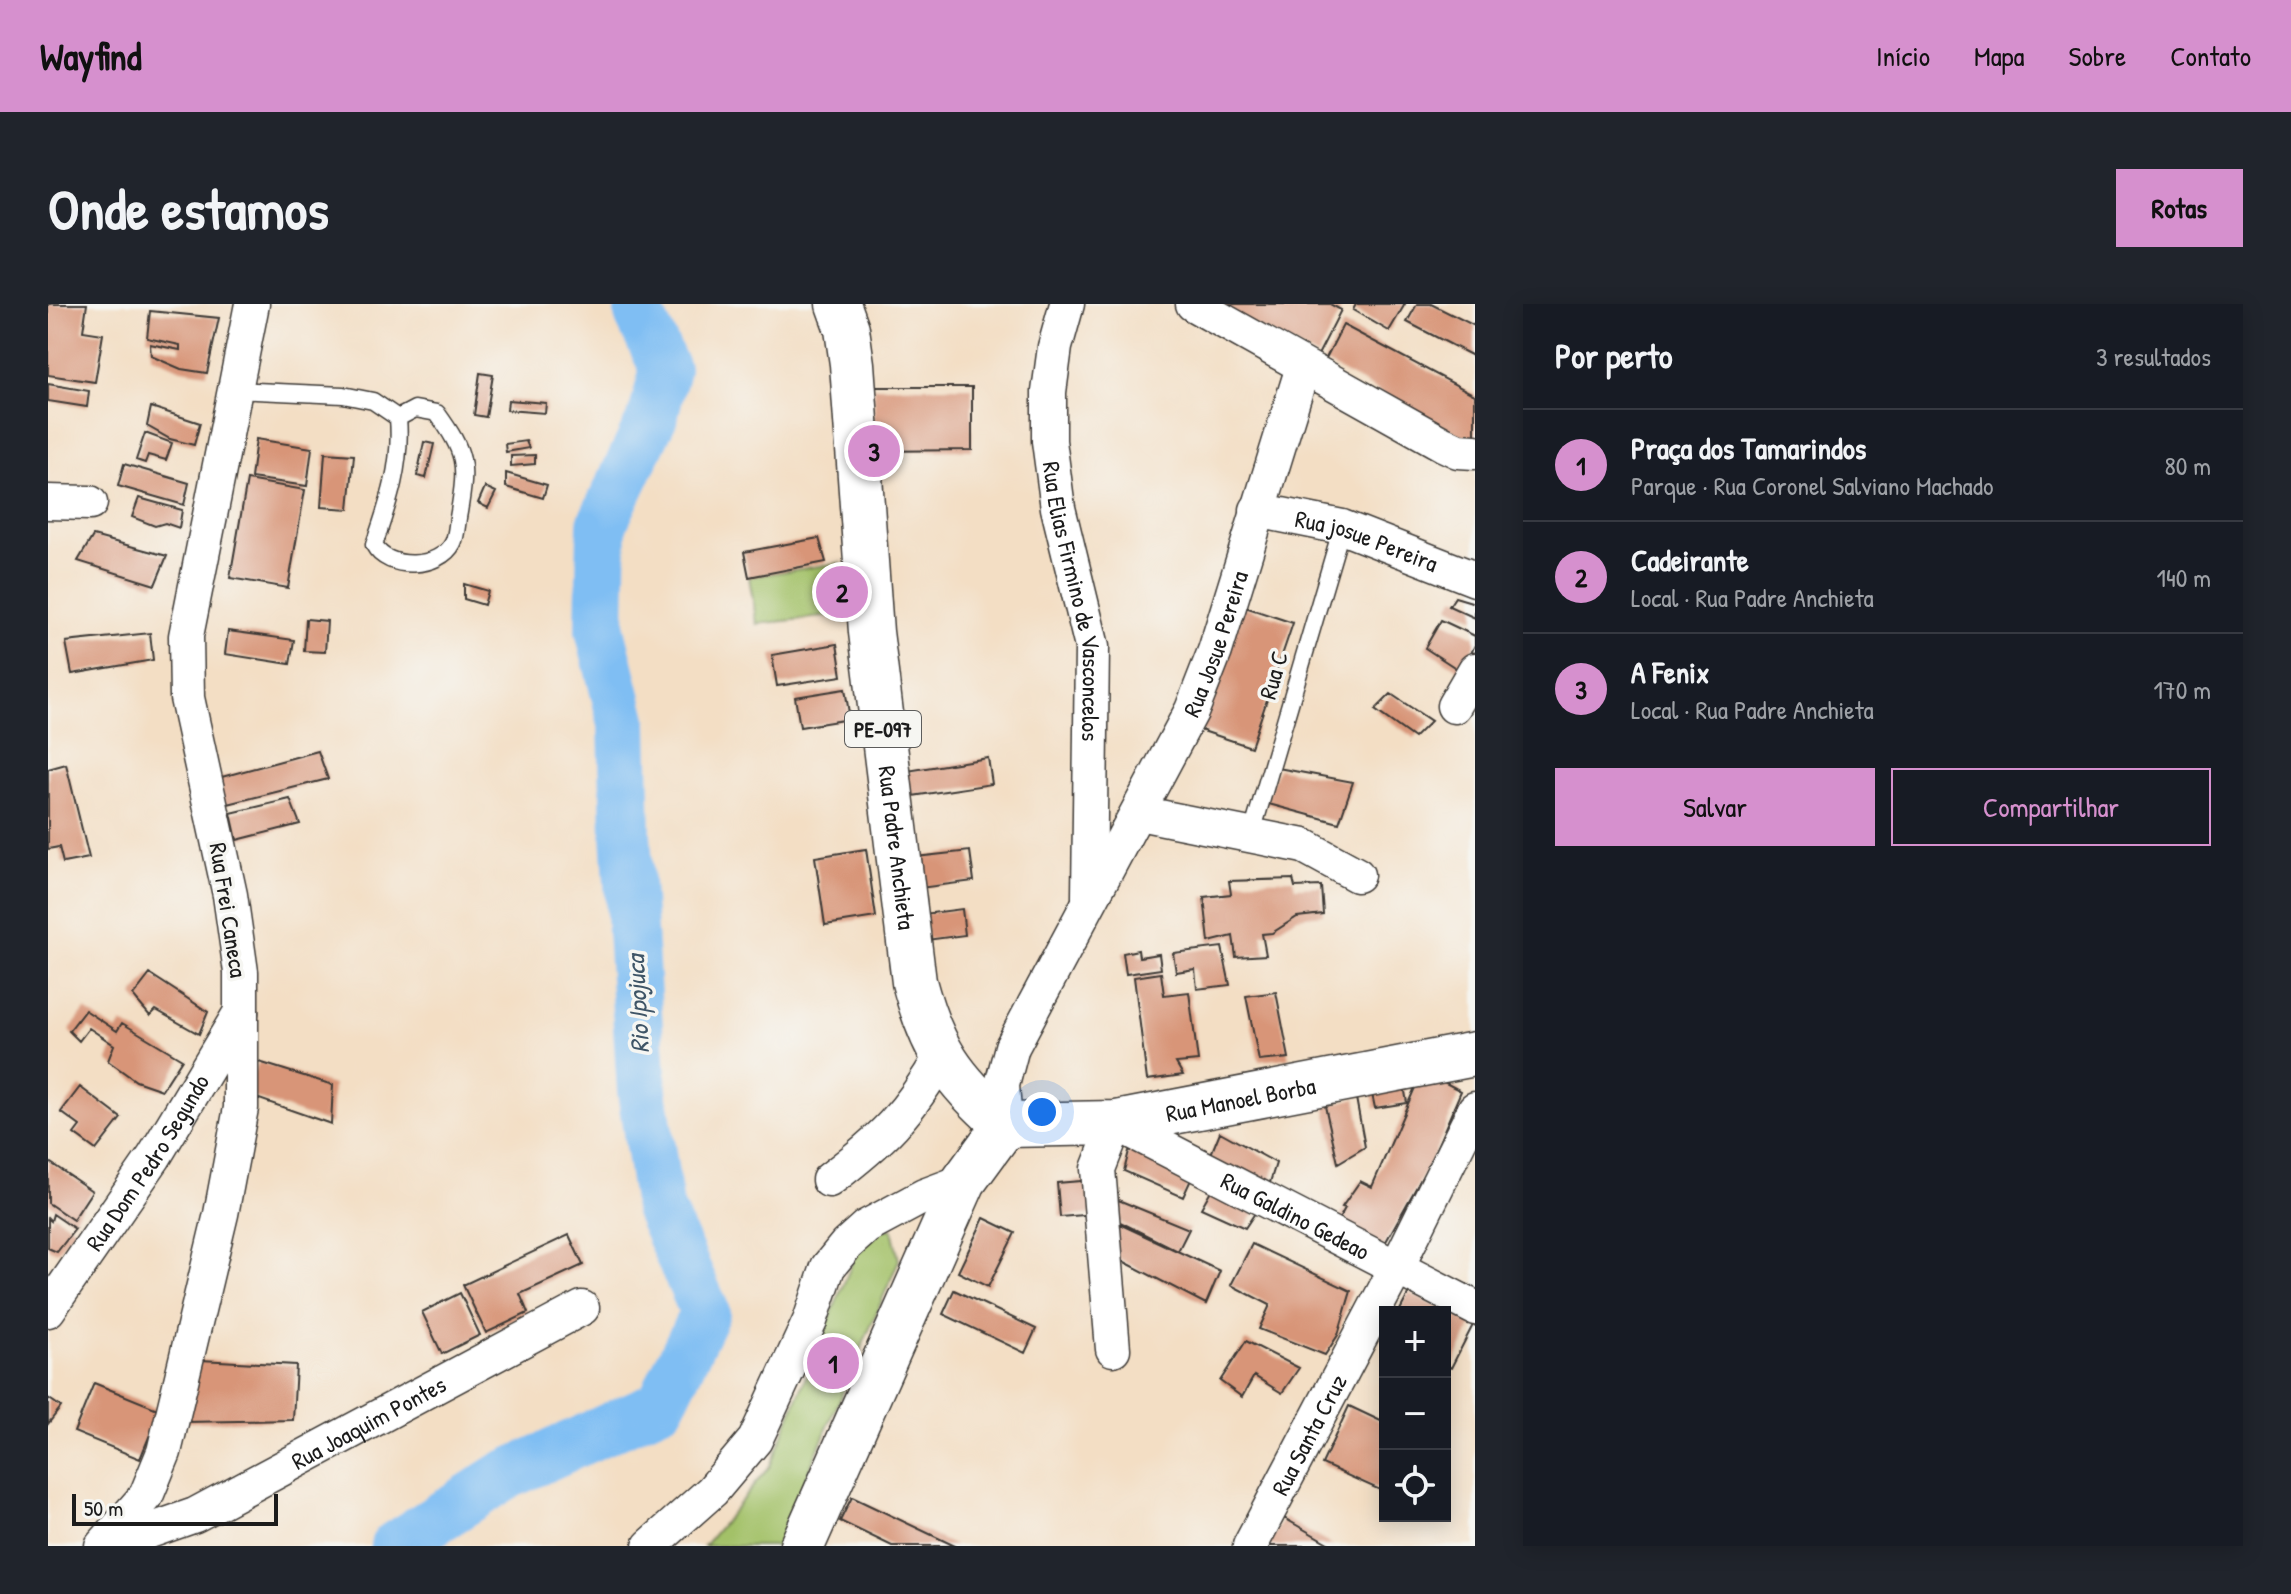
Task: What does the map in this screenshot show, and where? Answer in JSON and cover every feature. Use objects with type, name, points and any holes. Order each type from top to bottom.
[{"type":"main road","name":"Rua Padre Anchieta","points":[[838,304],[847,329],[852,364],[871,632],[914,982],[930,1036],[964,1090],[1005,1125]]},
{"type":"main road","name":"Rua Manoel Borba","points":[[1005,1125],[1116,1123],[1475,1054]]},
{"type":"main road","points":[[802,1546],[964,1181],[1005,1125]]},
{"type":"street","name":"Rua Frei Caneca","points":[[104,1546],[146,1496],[164,1452],[221,1214],[241,1108],[241,972],[230,895],[187,698],[184,668],[186,636],[252,304]]},
{"type":"street","name":"Rua Elias Firmino de Vasconcelos","points":[[1067,304],[1055,347],[1049,392],[1049,441],[1058,508],[1092,647],[1089,903]]},
{"type":"street","points":[[1193,304],[1458,451],[1475,452]]},
{"type":"street","name":"Rua Josue Pereira","points":[[1005,1125],[1002,1085],[1012,1047],[1192,710],[1215,651],[1303,367]]},
{"type":"street","points":[[48,502],[90,503]]},
{"type":"street","name":"Rua josue Pereira","points":[[1257,510],[1342,527],[1475,579]]},
{"type":"street","points":[[1454,706],[1475,670]]},
{"type":"street","points":[[1139,813],[1304,846],[1357,875]]},
{"type":"street","name":"Rua Dom Pedro Segundo","points":[[48,1310],[154,1157],[241,1011]]},
{"type":"street","points":[[829,1180],[871,1148],[916,1101],[942,1055]]},
{"type":"street","name":"Rua Santa Cruz","points":[[1250,1546],[1396,1269],[1475,1109]]},
{"type":"street","points":[[1113,1349],[1098,1169],[1116,1123]]},
{"type":"street","name":"Rua Galdino Gedeao","points":[[1116,1123],[1475,1308]]},
{"type":"street","points":[[650,1546],[712,1491],[755,1440],[810,1321],[828,1267],[866,1227],[924,1196],[964,1181]]},
{"type":"street","name":"Rua Joaquim Pontes","points":[[104,1546],[195,1515],[582,1308]]},
{"type":"lane","points":[[234,390],[343,395],[373,401],[398,418]]},
{"type":"lane","points":[[415,409],[437,413],[454,437],[466,469],[453,543],[436,560],[410,563],[388,559],[378,553],[374,545],[395,479],[400,444],[398,418],[415,409]]},
{"type":"lane","name":"Rua C","points":[[1251,836],[1342,527]]},
{"type":"green space","points":[[840,563],[849,614],[757,624],[749,577]]},
{"type":"green space","points":[[892,1229],[899,1260],[777,1546],[704,1546],[770,1466],[865,1231]]},
{"type":"building","points":[[48,304],[87,304],[83,331],[103,334],[95,382],[48,375]]},
{"type":"building","points":[[1211,304],[1330,304],[1341,310],[1317,357]]},
{"type":"building","points":[[1356,304],[1405,304],[1389,331],[1353,310]]},
{"type":"building","points":[[1417,304],[1431,304],[1475,326],[1475,357],[1407,322]]},
{"type":"building","points":[[150,311],[219,318],[207,373],[181,369],[151,356],[150,344],[180,350],[180,345],[147,338]]},
{"type":"building","points":[[1343,325],[1475,395],[1475,443],[1324,362]]},
{"type":"building","points":[[480,373],[493,375],[486,417],[474,415]]},
{"type":"building","points":[[48,384],[89,391],[87,407],[48,401]]},
{"type":"building","points":[[874,387],[972,387],[972,450],[874,451]]},
{"type":"building","points":[[508,400],[546,403],[545,413],[507,410]]},
{"type":"building","points":[[151,407],[200,423],[194,445],[170,439],[147,426]]},
{"type":"building","points":[[145,433],[172,443],[166,460],[148,455],[145,463],[136,460]]},
{"type":"building","points":[[256,439],[312,448],[307,486],[251,478]]},
{"type":"building","points":[[526,441],[529,448],[506,452],[505,444]]},
{"type":"building","points":[[424,442],[434,444],[426,478],[417,476]]},
{"type":"building","points":[[325,453],[354,455],[349,509],[321,507]]},
{"type":"building","points":[[535,455],[535,464],[511,466],[511,456]]},
{"type":"building","points":[[124,464],[189,483],[184,505],[118,486]]},
{"type":"building","points":[[506,473],[547,485],[543,498],[506,487]]},
{"type":"building","points":[[247,480],[305,490],[288,588],[230,578]]},
{"type":"building","points":[[485,487],[496,492],[488,508],[478,503]]},
{"type":"building","points":[[139,498],[182,510],[179,528],[165,523],[155,526],[132,517]]},
{"type":"building","points":[[93,536],[167,556],[155,585],[78,561]]},
{"type":"building","points":[[819,538],[826,562],[749,577],[744,552]]},
{"type":"building","points":[[464,584],[488,591],[484,605],[464,599]]},
{"type":"building","points":[[1455,597],[1475,603],[1475,618],[1449,606]]},
{"type":"building","points":[[1242,606],[1293,623],[1251,747],[1200,730]]},
{"type":"building","points":[[306,619],[327,621],[325,652],[304,651]]},
{"type":"building","points":[[1441,620],[1475,636],[1475,645],[1462,672],[1425,648]]},
{"type":"building","points":[[228,631],[294,640],[290,664],[225,654]]},
{"type":"building","points":[[150,633],[153,660],[72,674],[66,642]]},
{"type":"building","points":[[837,644],[842,676],[777,686],[772,655]]},
{"type":"building","points":[[845,689],[850,719],[800,727],[795,697]]},
{"type":"building","points":[[1391,694],[1431,721],[1414,738],[1375,710]]},
{"type":"building","points":[[318,751],[328,779],[224,805],[218,778]]},
{"type":"building","points":[[988,758],[992,784],[899,798],[901,772]]},
{"type":"building","points":[[66,764],[89,858],[63,863],[59,847],[48,849],[48,769]]},
{"type":"building","points":[[1278,768],[1353,782],[1339,823],[1265,803]]},
{"type":"building","points":[[290,799],[300,824],[237,840],[231,813]]},
{"type":"building","points":[[866,849],[876,917],[825,925],[815,857]]},
{"type":"building","points":[[970,851],[974,881],[920,888],[916,857]]},
{"type":"building","points":[[1293,879],[1295,887],[1321,886],[1323,914],[1297,917],[1272,933],[1262,934],[1266,955],[1236,957],[1233,936],[1209,942],[1204,897],[1231,894],[1229,881]]},
{"type":"building","points":[[962,909],[965,935],[927,940],[923,914]]},
{"type":"building","points":[[1222,947],[1230,985],[1197,989],[1195,969],[1176,972],[1173,953]]},
{"type":"building","points":[[1138,950],[1139,957],[1159,954],[1161,969],[1126,974],[1123,953]]},
{"type":"building","points":[[1161,973],[1164,995],[1189,992],[1198,1061],[1176,1063],[1183,1075],[1147,1080],[1134,977]]},
{"type":"building","points":[[150,974],[208,1012],[199,1034],[156,1010],[150,1016],[133,996]]},
{"type":"building","points":[[1276,992],[1289,1058],[1259,1061],[1246,996]]},
{"type":"building","points":[[85,1010],[117,1031],[122,1023],[182,1059],[162,1090],[136,1081],[108,1061],[114,1045],[89,1028],[79,1041],[69,1031]]},
{"type":"building","points":[[259,1062],[333,1085],[331,1124],[242,1093]]},
{"type":"building","points":[[1438,1079],[1461,1091],[1430,1163],[1379,1254],[1333,1230],[1345,1208],[1342,1207],[1360,1181],[1372,1187],[1417,1083]]},
{"type":"building","points":[[1404,1086],[1407,1103],[1375,1108],[1372,1094]]},
{"type":"building","points":[[80,1087],[121,1118],[96,1150],[74,1134],[80,1126],[61,1112]]},
{"type":"building","points":[[1356,1098],[1365,1147],[1338,1163],[1325,1106]]},
{"type":"building","points":[[1220,1132],[1276,1163],[1268,1189],[1209,1159]]},
{"type":"building","points":[[1146,1148],[1194,1173],[1183,1197],[1124,1171],[1129,1151]]},
{"type":"building","points":[[48,1161],[92,1191],[73,1220],[48,1203]]},
{"type":"building","points":[[1093,1180],[1096,1214],[1060,1217],[1057,1183]]},
{"type":"building","points":[[1214,1185],[1259,1207],[1245,1228],[1201,1208]]},
{"type":"building","points":[[1116,1199],[1189,1229],[1178,1251],[1118,1221]]},
{"type":"building","points":[[53,1214],[75,1229],[57,1252],[48,1248],[48,1218],[51,1221]]},
{"type":"building","points":[[984,1218],[1015,1233],[988,1287],[958,1272]]},
{"type":"building","points":[[1113,1221],[1220,1271],[1206,1304],[1117,1258]]},
{"type":"building","points":[[569,1235],[583,1265],[520,1294],[528,1313],[486,1333],[463,1285]]},
{"type":"building","points":[[1252,1244],[1351,1291],[1338,1335],[1325,1355],[1259,1329],[1270,1305],[1231,1285]]},
{"type":"building","points":[[954,1290],[1036,1329],[1025,1353],[943,1314]]},
{"type":"building","points":[[460,1293],[480,1335],[442,1354],[422,1312]]},
{"type":"building","points":[[1409,1293],[1435,1306],[1402,1306]]},
{"type":"building","points":[[1451,1314],[1473,1325],[1451,1368]]},
{"type":"building","points":[[1246,1341],[1299,1368],[1282,1393],[1254,1376],[1242,1397],[1220,1381]]},
{"type":"building","points":[[200,1360],[296,1365],[293,1420],[186,1422]]},
{"type":"building","points":[[94,1383],[160,1410],[140,1459],[74,1432]]},
{"type":"building","points":[[48,1398],[61,1407],[48,1424]]},
{"type":"building","points":[[1349,1406],[1379,1420],[1379,1490],[1322,1464]]},
{"type":"building","points":[[852,1497],[955,1546],[892,1546],[840,1521]]},
{"type":"building","points":[[1284,1518],[1333,1546],[1268,1546]]},
{"type":"waterway","name":"Rio Ipojuca","points":[[395,1546],[504,1476],[661,1404],[705,1312],[659,1208],[642,1091],[626,834],[623,724],[600,630],[602,524],[653,416],[665,369],[639,314],[640,304]]},
{"type":"place","name":"A Fenix","points":[[874,451]]},
{"type":"place","name":"Cadeirante","points":[[842,592]]},
{"type":"place","name":"Praça dos Tamarindos","points":[[833,1363]]}]
